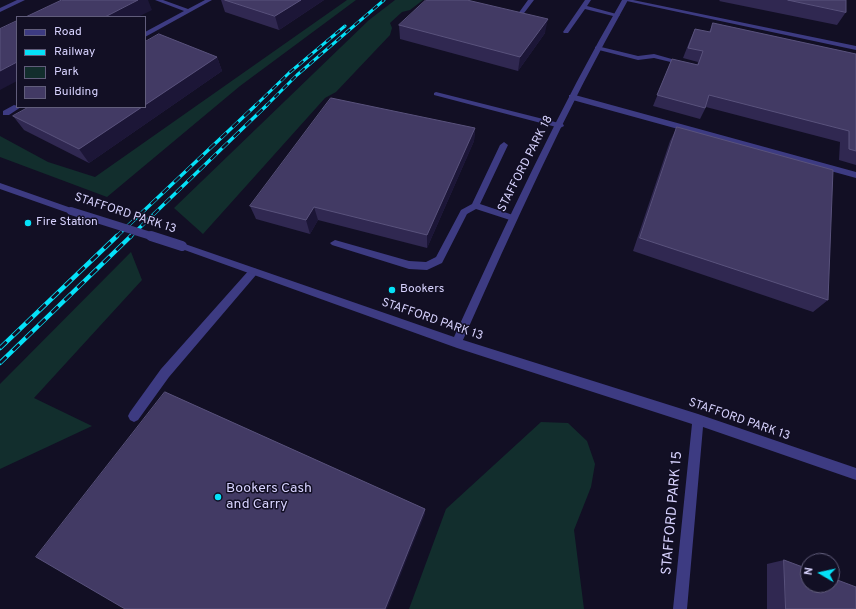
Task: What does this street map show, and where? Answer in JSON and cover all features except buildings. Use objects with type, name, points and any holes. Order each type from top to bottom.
[{"type":"street","points":[[9,0],[19,1]]},
{"type":"street","points":[[158,0],[189,11]]},
{"type":"street","points":[[146,34],[209,0]]},
{"type":"street","points":[[502,16],[516,20],[531,0]]},
{"type":"street","points":[[566,32],[588,0]]},
{"type":"street","points":[[625,0],[856,48]]},
{"type":"street","name":"STAFFORD PARK 18","points":[[457,343],[513,218],[560,126],[572,97],[597,48],[625,0]]},
{"type":"street","points":[[0,10],[19,1]]},
{"type":"street","points":[[584,7],[617,15]]},
{"type":"street","points":[[597,48],[638,58],[654,56],[691,64]]},
{"type":"street","points":[[436,94],[560,126]]},
{"type":"street","points":[[572,97],[856,175]]},
{"type":"street","points":[[6,113],[16,108]]},
{"type":"street","points":[[335,243],[409,265],[427,266],[439,260],[464,212],[475,206],[504,145]]},
{"type":"street","name":"STAFFORD PARK 13","points":[[0,186],[71,211],[182,246],[457,343],[698,420],[856,474]]},
{"type":"street","points":[[475,206],[513,218]]},
{"type":"street","points":[[134,416],[165,373],[253,272]]},
{"type":"street","name":"STAFFORD PARK 15","points":[[680,609],[698,420]]},
{"type":"green space","points":[[347,0],[356,0],[240,86],[107,197],[0,157],[0,136],[48,162],[95,177]]},
{"type":"green space","points":[[395,0],[423,0],[410,10],[402,12],[390,23],[392,28],[390,35],[336,92],[325,98],[203,234],[174,208],[369,20]]},
{"type":"green space","points":[[131,252],[142,280],[34,398],[92,426],[0,469],[0,384]]},
{"type":"green space","points":[[541,422],[568,423],[587,441],[595,464],[591,487],[574,530],[584,609],[409,609],[446,509]]},
{"type":"railway","points":[[267,105],[297,75],[384,0]]},
{"type":"railway","points":[[255,106],[289,73],[345,26]]},
{"type":"railway","points":[[116,237],[256,105]]},
{"type":"railway","points":[[130,237],[267,105]]},
{"type":"railway","points":[[0,348],[117,236]]},
{"type":"railway","points":[[0,363],[131,236]]},
{"type":"place","name":"Fire Station","points":[[28,223]]},
{"type":"place","name":"Bookers","points":[[392,290]]},
{"type":"place","name":"Bookers Cash and Carry","points":[[218,497]]}]
